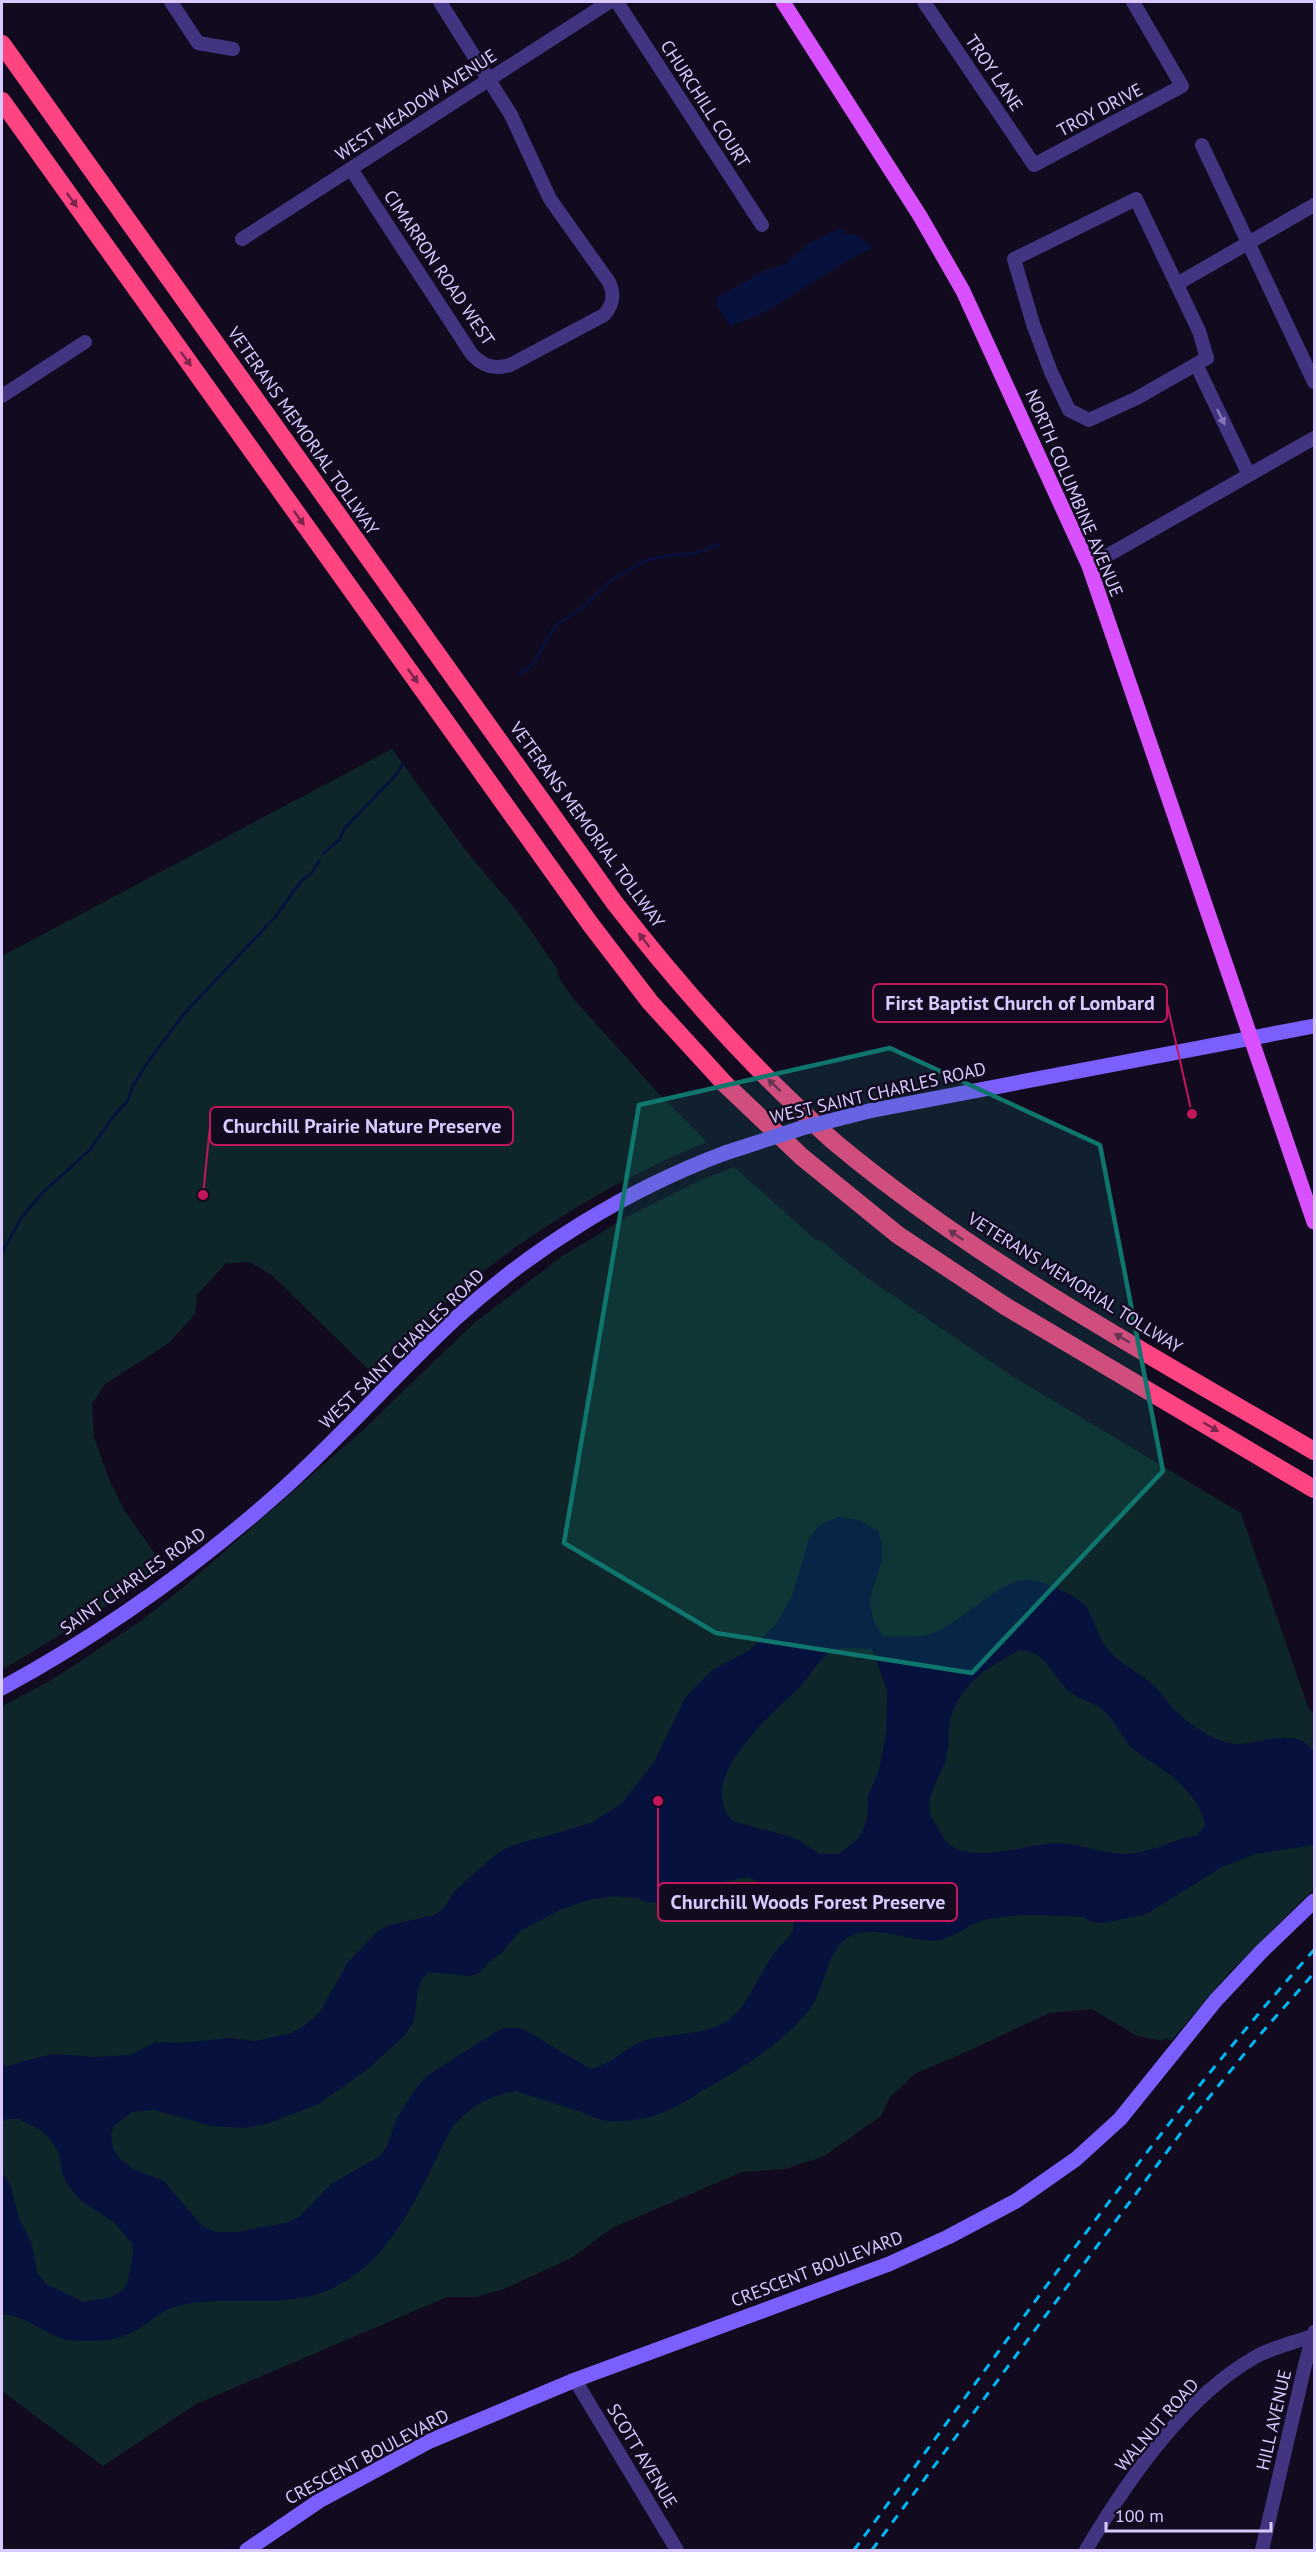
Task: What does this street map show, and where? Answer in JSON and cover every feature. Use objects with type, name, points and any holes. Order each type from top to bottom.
[{"type":"highway","name":"VETERANS MEMORIAL TOLLWAY","points":[[2,44],[614,902],[670,974],[749,1061],[837,1144],[948,1229],[1020,1277],[1314,1451]]},
{"type":"highway","points":[[2,101],[591,925],[650,1002],[725,1084],[802,1157],[898,1235],[943,1267],[1314,1489]]},
{"type":"highway","points":[[2,108],[57,179]]},
{"type":"main road","name":"NORTH COLUMBINE AVENUE","points":[[783,2],[920,216],[963,291],[1089,566],[1314,1222]]},
{"type":"main road","name":"WEST SAINT CHARLES ROAD","points":[[278,1493],[450,1324],[505,1277],[541,1250],[612,1206],[653,1184],[725,1153],[771,1137],[869,1111],[1314,1026]]},
{"type":"main road","name":"SAINT CHARLES ROAD","points":[[2,1688],[92,1636],[158,1591],[221,1542],[278,1493]]},
{"type":"main road","name":"CRESCENT BOULEVARD","points":[[247,2550],[319,2501],[430,2441],[575,2380],[889,2264],[948,2237],[1016,2201],[1077,2159],[1120,2119],[1223,1992],[1314,1901]]},
{"type":"street","points":[[171,2],[198,43],[232,49]]},
{"type":"street","points":[[440,2],[490,79]]},
{"type":"street","name":"WEST MEADOW AVENUE","points":[[242,239],[609,2]]},
{"type":"street","name":"CHURCHILL COURT","points":[[617,2],[762,225]]},
{"type":"street","name":"TROY LANE","points":[[924,2],[1034,165]]},
{"type":"street","name":"TROY DRIVE","points":[[1034,165],[1182,86],[1133,2]]},
{"type":"street","name":"CIMARRON ROAD WEST","points":[[351,169],[479,361],[489,367],[503,367],[604,315],[612,302],[612,289],[550,199],[511,115],[490,79]]},
{"type":"street","points":[[1202,145],[1314,382]]},
{"type":"street","points":[[1136,199],[1199,331],[1208,358],[1196,364],[1137,398],[1089,420],[1069,410],[1051,372],[1033,324],[1014,259],[1136,199]]},
{"type":"street","points":[[1177,284],[1314,205]]},
{"type":"street","points":[[2,396],[86,342]]},
{"type":"street","points":[[1196,364],[1249,476]]},
{"type":"street","points":[[1089,566],[1314,438]]},
{"type":"street","name":"WALNUT ROAD","points":[[1086,2550],[1139,2469],[1204,2396],[1259,2355],[1314,2334]]},
{"type":"street","name":"HILL AVENUE","points":[[1262,2550],[1314,2334]]},
{"type":"street","name":"SCOTT AVENUE","points":[[575,2380],[677,2550]]},
{"type":"highlighted area","points":[[890,1048],[1100,1145],[1163,1471],[972,1673],[716,1633],[564,1543],[639,1105]]},
{"type":"green space","points":[[392,749],[466,851],[516,910],[556,967],[560,980],[571,996],[658,1093],[707,1142],[616,1185],[530,1237],[462,1288],[373,1374],[272,1275],[249,1262],[226,1263],[197,1295],[195,1314],[169,1343],[105,1384],[92,1404],[94,1437],[108,1477],[124,1510],[158,1558],[157,1570],[95,1614],[2,1670],[2,956]]},
{"type":"green space","points":[[734,1167],[816,1240],[821,1241],[867,1278],[1012,1376],[1241,1513],[1308,1707],[1314,1714],[1314,1889],[1230,1972],[1171,2041],[1166,2038],[1162,2041],[1137,2036],[1092,2009],[1050,2013],[916,2073],[890,2097],[881,2116],[824,2156],[785,2169],[742,2172],[614,2227],[571,2258],[504,2289],[476,2297],[447,2297],[196,2404],[103,2466],[2,2391],[2,1706],[50,1681],[142,1620],[185,1586],[362,1431],[474,1323],[561,1257],[625,1218],[701,1180]]},
{"type":"shaded area","points":[[841,228],[845,234],[855,234],[873,248],[767,310],[730,326],[717,306],[716,298],[764,271],[785,264],[808,244]]},
{"type":"shaded area","points":[[838,1517],[859,1520],[878,1531],[882,1557],[871,1595],[871,1606],[875,1624],[885,1637],[921,1636],[939,1631],[1005,1586],[1018,1581],[1036,1581],[1061,1590],[1083,1603],[1100,1638],[1113,1655],[1150,1682],[1192,1725],[1226,1743],[1243,1744],[1288,1738],[1298,1739],[1307,1744],[1314,1752],[1314,1845],[1256,1854],[1222,1867],[1147,1914],[1102,1923],[1090,1921],[1084,1917],[1021,1915],[984,1920],[947,1938],[934,1941],[878,1932],[856,1934],[839,1945],[834,1953],[819,1992],[809,2010],[775,2044],[736,2071],[677,2106],[650,2117],[625,2121],[597,2119],[516,2091],[488,2099],[464,2115],[451,2129],[423,2186],[391,2239],[371,2261],[348,2280],[320,2293],[287,2300],[191,2303],[165,2311],[124,2336],[101,2341],[76,2341],[60,2338],[20,2318],[2,2314],[2,2173],[10,2184],[19,2218],[32,2244],[37,2273],[48,2285],[84,2302],[111,2297],[123,2290],[128,2281],[133,2254],[132,2244],[115,2223],[80,2200],[69,2187],[62,2173],[59,2153],[50,2139],[42,2131],[19,2119],[6,2119],[2,2122],[2,2064],[6,2066],[52,2054],[94,2057],[130,2055],[156,2042],[181,2043],[229,2038],[256,2041],[291,2033],[304,2026],[320,2012],[348,1962],[378,1931],[390,1925],[434,1915],[444,1908],[454,1892],[499,1852],[511,1846],[591,1823],[621,1804],[654,1762],[685,1698],[712,1670],[750,1650],[776,1624],[792,1596],[809,1539],[818,1526]],"holes":[[[844,1649],[872,1649],[887,1690],[886,1732],[879,1770],[868,1796],[868,1813],[858,1839],[839,1854],[820,1854],[795,1838],[732,1821],[723,1804],[723,1785],[730,1766],[742,1747],[773,1712],[801,1686],[830,1652]],[[1020,1650],[1038,1655],[1070,1692],[1102,1709],[1130,1746],[1171,1776],[1193,1798],[1205,1824],[1198,1835],[1146,1851],[1128,1854],[1057,1843],[976,1853],[964,1851],[948,1843],[931,1817],[929,1806],[932,1791],[948,1750],[950,1722],[954,1709],[967,1687],[976,1678]],[[747,1877],[776,1894],[789,1908],[794,1923],[791,1934],[771,1958],[747,1999],[732,2017],[724,2023],[704,2030],[643,2041],[599,2067],[591,2069],[521,2028],[502,2028],[425,2077],[396,2120],[387,2146],[381,2155],[330,2185],[300,2216],[289,2222],[238,2232],[216,2232],[202,2226],[164,2181],[133,2169],[120,2159],[113,2148],[111,2133],[114,2126],[132,2112],[154,2110],[212,2126],[244,2128],[266,2124],[317,2105],[368,2069],[405,2035],[414,2021],[418,1990],[422,1979],[429,1972],[468,1976],[478,1974],[491,1960],[502,1953],[520,1931],[562,1909],[592,1899],[616,1896],[637,1898],[649,1903],[683,1897],[706,1886]]]},
{"type":"waterway","points":[[521,673],[533,664],[555,626],[582,608],[610,581],[644,561],[696,553],[720,544]]},
{"type":"waterway","points":[[323,854],[340,839],[344,829],[395,776],[403,764]]},
{"type":"waterway","points":[[2,1252],[22,1217],[41,1194],[90,1150],[112,1118],[128,1100],[145,1066],[183,1015],[275,917],[319,861]]},
{"type":"railway","points":[[854,2550],[1134,2169],[1252,2021],[1314,1950]]},
{"type":"railway","points":[[872,2550],[1189,2122],[1314,1973]]},
{"type":"place","name":"First Baptist Church of Lombard","points":[[1192,1114]]},
{"type":"place","name":"Churchill Prairie Nature Preserve","points":[[203,1195]]},
{"type":"place","name":"Churchill Woods Forest Preserve","points":[[658,1801]]}]
